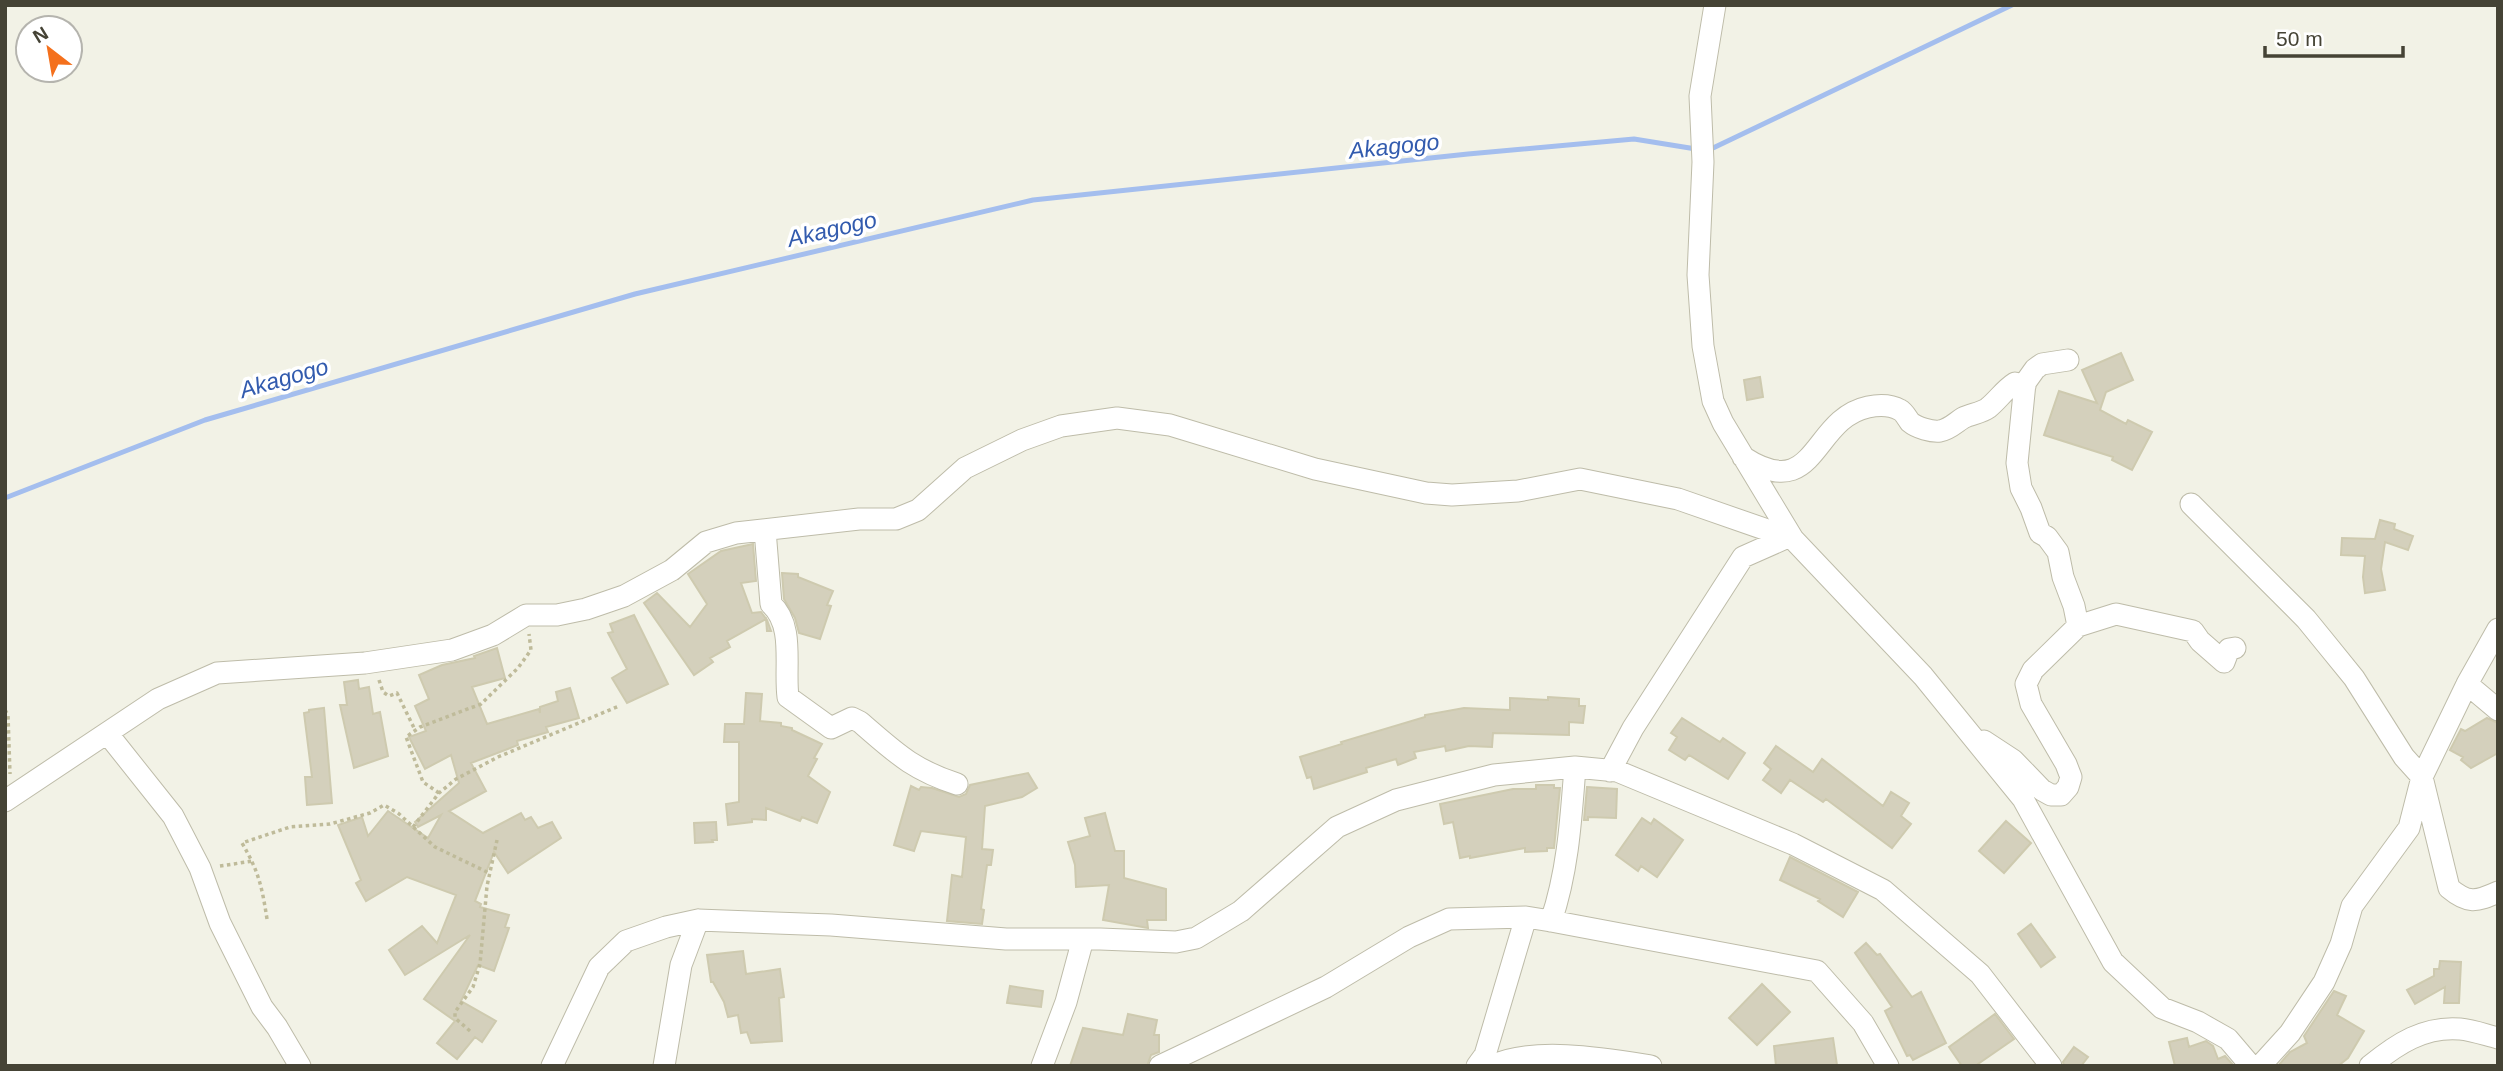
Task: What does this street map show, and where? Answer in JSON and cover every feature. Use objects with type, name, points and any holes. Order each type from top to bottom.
[{"type":"street","points":[[1715,5],[1700,96],[1703,162],[1698,275],[1699,308],[1713,401],[1741,456],[1791,538],[1923,676],[2023,799],[2113,962],[2162,1008],[2198,1022],[2228,1039],[2251,1066]]},
{"type":"street","points":[[2068,360],[2042,364],[2030,375],[2025,386],[2017,463],[2021,488],[2040,533],[2047,537],[2057,552],[2078,626]]},
{"type":"street","points":[[1741,456],[1760,468],[1782,472],[1798,468],[1818,448],[1833,427],[1850,413],[1869,407],[1886,406],[1901,410],[1913,424],[1937,432],[1986,409],[2015,383],[2025,386]]},
{"type":"street","points":[[8,799],[158,699],[217,673],[372,662],[452,650],[493,635],[526,615],[557,615],[586,609],[624,596],[671,570],[706,541],[736,533],[859,519],[896,519],[918,509],[940,493],[965,468],[1022,440],[1060,426],[1117,418],[1170,425],[1315,469],[1452,495],[1518,491],[1580,479],[1678,499],[1791,538]]},
{"type":"street","points":[[2191,504],[2306,619],[2354,678],[2404,757],[2422,777],[2449,888],[2462,899],[2481,900],[2498,892]]},
{"type":"street","points":[[765,530],[771,604],[782,619],[787,646],[788,696],[831,728],[852,718],[860,722],[904,761],[928,775],[957,784]]},
{"type":"street","points":[[1610,771],[1633,728],[1744,557],[1791,538]]},
{"type":"street","points":[[1970,733],[2013,760],[2042,790],[2061,795],[2068,787],[2071,777],[2031,704],[2026,684],[2033,670],[2078,626],[2116,614],[2193,631],[2200,641],[2224,662],[2229,649],[2235,648]]},
{"type":"street","points":[[2260,1066],[2290,1033],[2324,982],[2341,944],[2352,906],[2409,828],[2422,777],[2467,684],[2498,629]]},
{"type":"street","points":[[2467,684],[2498,710]]},
{"type":"street","points":[[107,733],[173,816],[200,868],[220,923],[262,1007],[300,1066]]},
{"type":"street","points":[[1551,921],[1558,900],[1568,846],[1575,767]]},
{"type":"street","points":[[552,1066],[599,967],[626,941],[666,927],[698,920],[831,925],[1006,939],[1163,943],[1196,938],[1241,911],[1337,827],[1396,800],[1494,775],[1575,767],[1617,771],[1793,844],[1883,890],[1980,974],[2051,1066]]},
{"type":"street","points":[[1526,917],[1489,1062],[1551,1055],[1651,1066]]},
{"type":"street","points":[[1160,1066],[1326,987],[1409,937],[1449,919],[1526,917],[1817,971],[1863,1023],[1888,1066]]},
{"type":"street","points":[[664,1066],[681,965],[698,920]]},
{"type":"street","points":[[1042,1066],[1066,1002],[1083,939]]},
{"type":"street","points":[[2370,1066],[2394,1047],[2423,1031],[2460,1029],[2498,1038]]},
{"type":"path","points":[[439,793],[423,782],[406,737],[415,730],[481,704],[518,667],[531,650],[526,615]]},
{"type":"path","points":[[372,662],[383,692],[389,696],[397,693],[415,730]]},
{"type":"path","points":[[413,827],[439,793],[474,769],[619,706]]},
{"type":"path","points":[[5,710],[8,715],[8,799]]},
{"type":"path","points":[[267,919],[262,884],[242,842],[290,827],[330,824],[370,813],[384,806],[398,813],[435,847],[489,873]]},
{"type":"path","points":[[470,1031],[455,1018],[455,1012],[473,987],[480,964],[489,873],[497,840]]},
{"type":"path","points":[[200,868],[253,861]]},
{"type":"building","points":[[2121,353],[2133,380],[2106,392],[2100,410],[2126,424],[2128,420],[2152,432],[2132,470],[2112,460],[2113,457],[2044,435],[2059,391],[2097,403],[2082,370]]},
{"type":"building","points":[[1760,377],[1763,397],[1747,400],[1744,380]]},
{"type":"building","points":[[2380,520],[2395,524],[2394,529],[2413,536],[2408,550],[2385,542],[2381,569],[2385,590],[2365,593],[2365,556],[2341,555],[2342,538],[2375,539]]},
{"type":"building","points":[[753,544],[756,581],[741,583],[752,613],[761,612],[767,620],[771,631],[767,631],[766,619],[727,641],[730,647],[710,658],[713,662],[694,675],[644,603],[657,593],[690,627],[707,604],[688,574],[721,551]]},
{"type":"building","points":[[782,573],[798,574],[798,577],[833,591],[827,605],[831,606],[820,639],[799,633],[795,618],[784,599]]},
{"type":"building","points":[[634,615],[668,684],[627,703],[612,678],[627,669],[608,633],[613,632],[610,624]]},
{"type":"building","points":[[497,648],[505,678],[472,687],[487,724],[539,709],[540,713],[540,707],[558,701],[556,692],[570,688],[579,718],[546,727],[548,732],[517,741],[518,745],[471,763],[486,791],[449,811],[483,833],[521,813],[525,820],[531,817],[538,828],[552,822],[561,838],[508,873],[494,852],[475,901],[481,904],[480,907],[509,915],[505,927],[509,928],[494,971],[478,965],[461,1001],[496,1021],[482,1042],[475,1037],[457,1059],[437,1043],[455,1021],[424,999],[470,935],[405,975],[389,950],[422,926],[437,943],[456,895],[407,877],[366,901],[356,883],[361,880],[338,825],[362,817],[368,836],[388,811],[428,838],[441,815],[418,827],[415,822],[459,783],[451,755],[425,769],[409,737],[426,731],[415,706],[429,699],[419,675],[442,665],[475,658],[474,656]]},
{"type":"building","points":[[358,680],[359,689],[369,687],[373,714],[380,712],[388,756],[354,768],[340,705],[347,705],[344,682]]},
{"type":"building","points":[[746,693],[762,694],[760,721],[781,723],[781,726],[792,728],[822,744],[808,776],[830,792],[817,823],[802,817],[800,821],[766,808],[766,820],[752,819],[752,822],[728,825],[726,804],[739,802],[739,742],[724,742],[725,724],[744,724]]},
{"type":"building","points":[[1548,697],[1579,699],[1579,706],[1585,706],[1583,723],[1569,722],[1569,735],[1493,733],[1492,747],[1469,746],[1446,751],[1445,746],[1414,752],[1416,758],[1398,765],[1396,759],[1366,768],[1367,772],[1314,789],[1300,757],[1425,715],[1464,708],[1510,710],[1510,698],[1548,700]]},
{"type":"building","points":[[324,708],[332,803],[307,805],[305,777],[312,777],[304,713]]},
{"type":"building","points":[[1682,718],[1720,742],[1723,738],[1745,753],[1728,779],[1689,755],[1685,760],[1669,750],[1677,737],[1671,733]]},
{"type":"building","points":[[2487,718],[2498,723],[2498,753],[2471,768],[2461,760],[2463,757],[2450,750],[2461,729],[2465,731]]},
{"type":"building","points":[[1776,746],[1813,772],[1822,759],[1883,806],[1891,792],[1909,803],[1901,816],[1911,824],[1892,848],[1826,799],[1823,802],[1790,780],[1781,793],[1763,780],[1771,769],[1764,763]]},
{"type":"building","points":[[1028,773],[1037,788],[1022,797],[985,806],[982,849],[993,850],[991,865],[987,865],[981,909],[984,910],[982,924],[947,921],[952,875],[962,877],[966,837],[921,831],[914,851],[894,845],[911,786],[919,790],[921,787],[932,788],[959,797],[966,794],[970,785]]},
{"type":"building","points":[[1536,785],[1554,785],[1554,788],[1560,788],[1554,848],[1525,852],[1525,848],[1460,858],[1453,822],[1444,824],[1440,804],[1513,789],[1536,789]]},
{"type":"building","points":[[1587,787],[1617,789],[1616,818],[1588,817],[1588,820],[1584,820]]},
{"type":"building","points":[[1105,813],[1115,851],[1124,851],[1124,878],[1166,889],[1166,920],[1147,920],[1148,928],[1103,920],[1109,885],[1076,887],[1075,865],[1068,842],[1090,836],[1085,818]]},
{"type":"building","points":[[1642,818],[1651,824],[1654,819],[1683,840],[1657,877],[1641,866],[1638,871],[1616,855]]},
{"type":"building","points":[[2006,821],[2031,843],[2004,873],[1979,851]]},
{"type":"building","points":[[716,822],[717,840],[695,843],[694,823]]},
{"type":"building","points":[[1790,857],[1858,892],[1843,917],[1818,901],[1820,899],[1780,880]]},
{"type":"building","points":[[2031,924],[2055,957],[2041,967],[2018,934]]},
{"type":"building","points":[[1866,943],[1877,955],[1880,954],[1912,997],[1921,992],[1946,1043],[1913,1060],[1910,1055],[1907,1056],[1885,1011],[1892,1007],[1855,953]]},
{"type":"building","points":[[743,951],[746,974],[780,969],[784,997],[779,998],[782,1041],[751,1043],[747,1032],[741,1033],[738,1015],[728,1017],[724,1002],[711,982],[707,955]]},
{"type":"building","points":[[2440,961],[2461,962],[2459,1003],[2444,1003],[2445,987],[2415,1004],[2407,990],[2434,976],[2434,969],[2439,969]]},
{"type":"building","points":[[1762,984],[1790,1012],[1757,1045],[1729,1018]]},
{"type":"building","points":[[1010,986],[1043,991],[1041,1007],[1007,1003]]},
{"type":"building","points":[[2334,991],[2346,996],[2337,1015],[2364,1031],[2348,1058],[2338,1066],[2278,1066],[2290,1052],[2307,1043],[2304,1036]]},
{"type":"building","points":[[1128,1014],[1157,1020],[1154,1035],[1159,1035],[1159,1052],[1151,1055],[1147,1066],[1070,1066],[1083,1028],[1123,1035]]},
{"type":"building","points":[[1995,1014],[2014,1039],[1975,1066],[1962,1066],[1949,1047]]},
{"type":"building","points":[[1833,1038],[1837,1065],[1776,1066],[1774,1046]]},
{"type":"building","points":[[2187,1038],[2189,1047],[2206,1041],[2213,1046],[2218,1059],[2225,1056],[2234,1066],[2175,1066],[2169,1042]]},
{"type":"building","points":[[2074,1047],[2088,1057],[2081,1066],[2064,1066],[2063,1062]]},
{"type":"waterway","name":"Akagogo","points":[[1713,148],[2012,5]]},
{"type":"waterway","name":"Akagogo","points":[[5,498],[205,420],[635,294],[1033,200],[1634,139],[1696,149]]}]
